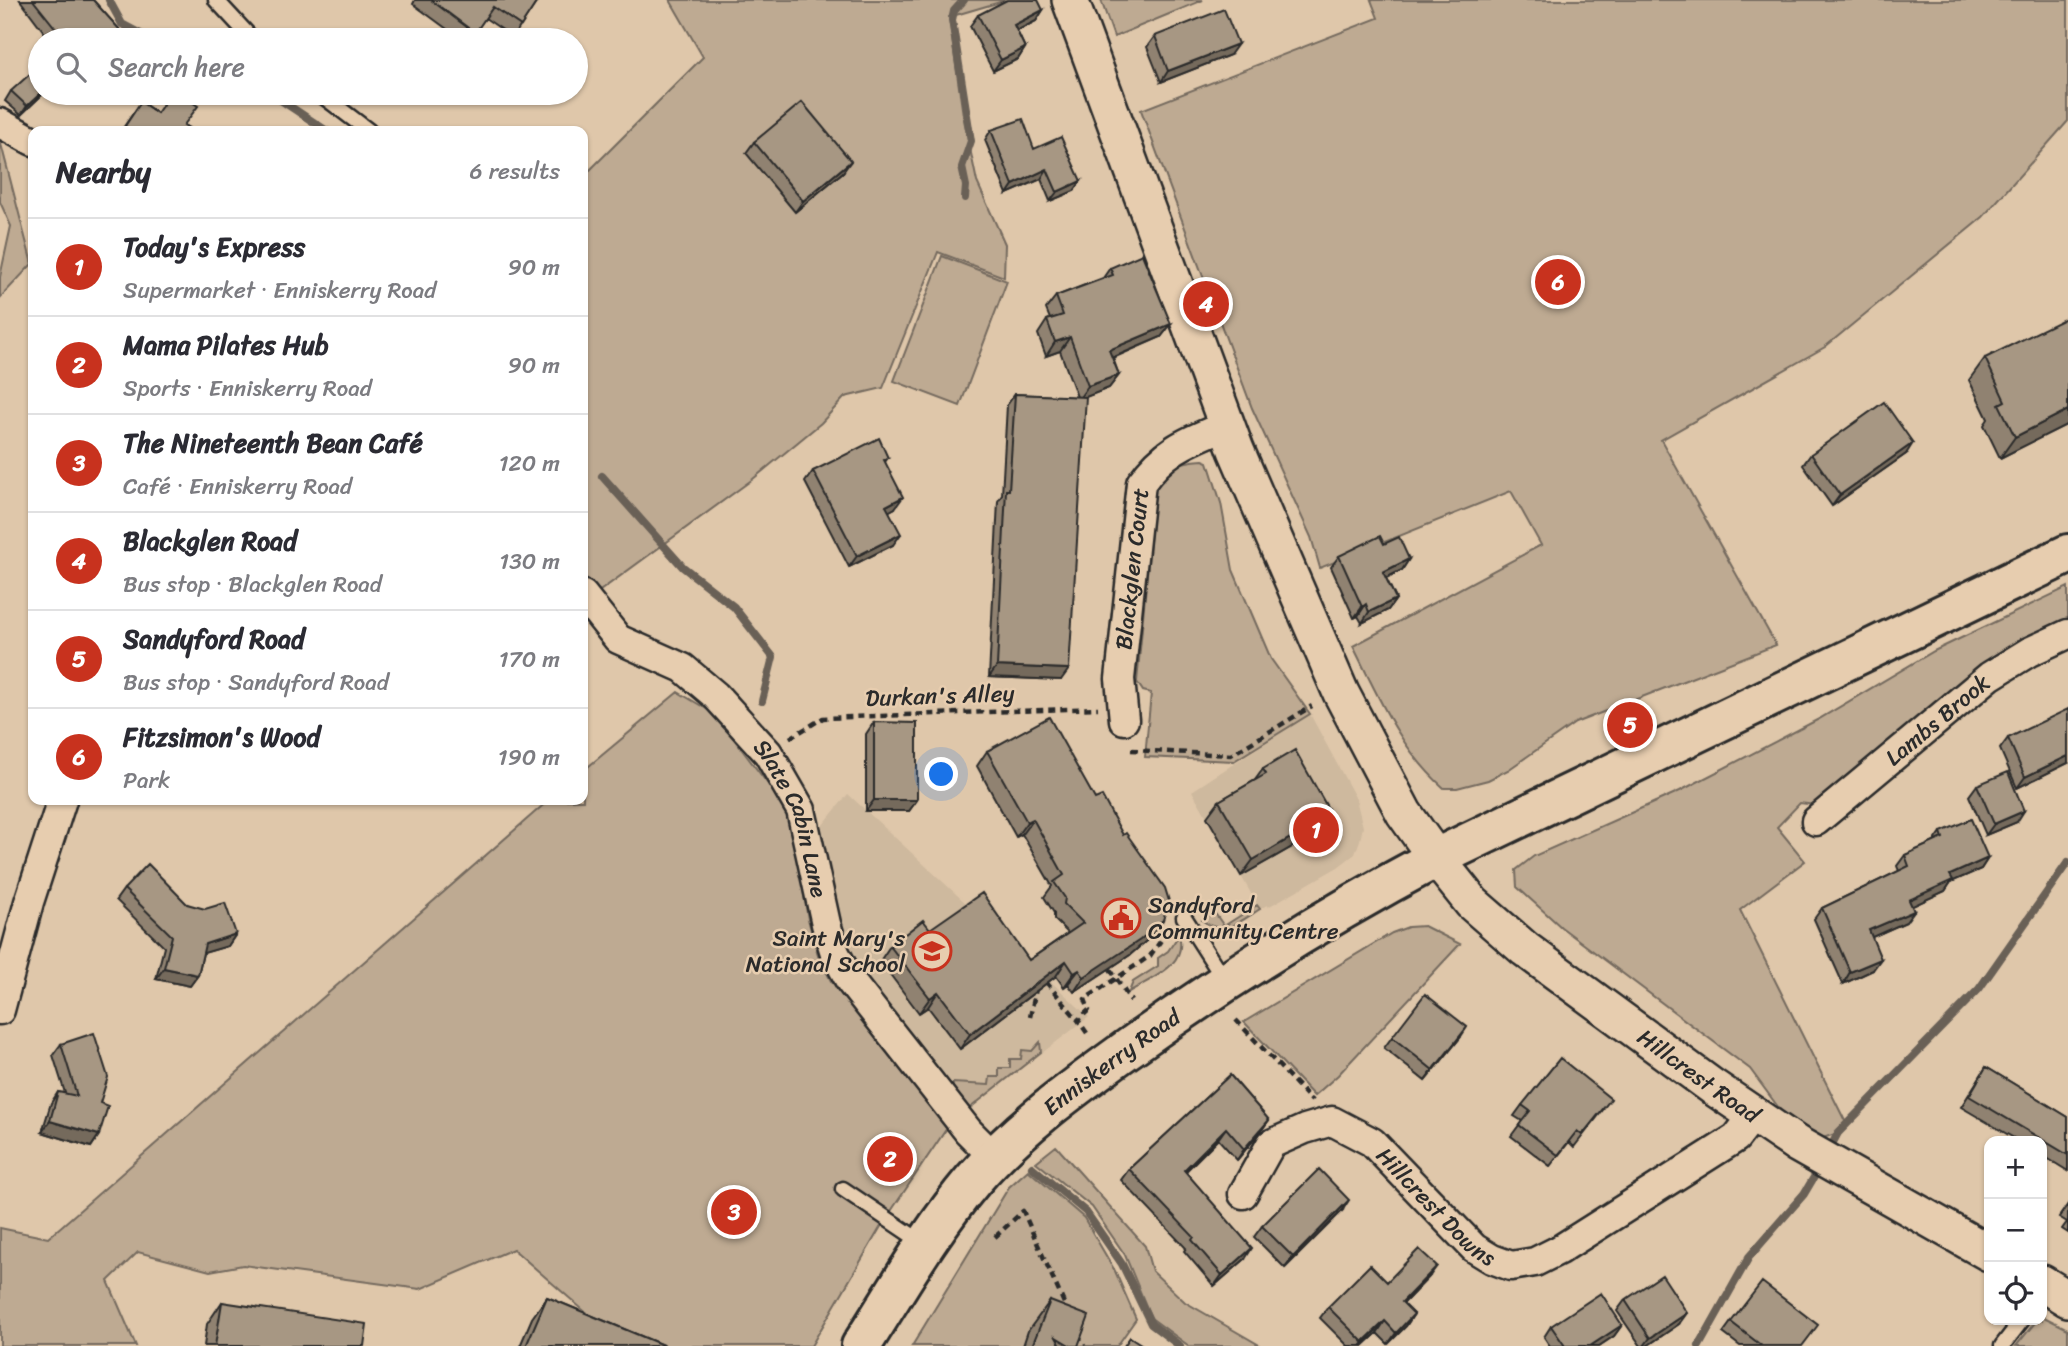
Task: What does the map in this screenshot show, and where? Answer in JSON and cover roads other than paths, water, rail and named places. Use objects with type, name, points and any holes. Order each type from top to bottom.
[{"type":"main road","name":"Enniskerry Road","points":[[861,1346],[924,1245],[994,1157],[1079,1083],[1183,1009],[1386,884],[1436,858],[2068,554]]},
{"type":"street","name":"Hillcrest Road","points":[[1069,0],[1227,425],[1341,693],[1404,813],[1436,858],[1472,903],[1525,948],[1753,1116],[1797,1144],[1984,1250]]},
{"type":"street","points":[[0,122],[28,138]]},
{"type":"street","name":"Blackglen Court","points":[[1124,715],[1121,679],[1141,482],[1157,460],[1176,448],[1227,425]]},
{"type":"street","name":"Slate Cabin Lane","points":[[588,601],[618,639],[683,668],[715,695],[768,752],[801,810],[826,924],[835,953],[850,981],[968,1131],[994,1157]]},
{"type":"street","name":"Lambs Brook","points":[[1816,821],[1990,676],[2029,652],[2068,634]]},
{"type":"street","points":[[0,1010],[29,902],[60,805]]},
{"type":"street","name":"Hillcrest Downs","points":[[1243,1194],[1271,1144],[1332,1121],[1372,1142],[1474,1248],[1511,1266],[1535,1262],[1559,1250],[1736,1138],[1753,1116]]},
{"type":"lane","points":[[216,0],[242,28]]},
{"type":"lane","points":[[335,105],[362,126]]},
{"type":"lane","points":[[1184,917],[1226,983]]},
{"type":"lane","points":[[843,1189],[924,1245]]},
{"type":"lane","points":[[2002,1346],[2018,1325]]},
{"type":"waterway","points":[[109,0],[122,24],[130,28]]},
{"type":"waterway","points":[[964,0],[954,11],[952,20],[971,141],[962,167],[966,186],[965,198]]},
{"type":"waterway","points":[[288,105],[320,126]]},
{"type":"waterway","points":[[602,476],[683,567],[734,607],[773,657],[762,701]]},
{"type":"waterway","points":[[1828,1152],[1838,1133],[1979,989],[2068,862]]},
{"type":"waterway","points":[[1032,1167],[1086,1212],[1122,1264],[1151,1324],[1180,1346]]},
{"type":"waterway","points":[[1699,1346],[1749,1257],[1804,1194],[1820,1167]]},
{"type":"place","name":"Fitzsimon's Wood","points":[[1558,282]]},
{"type":"place","name":"Blackglen Road","points":[[1206,304]]},
{"type":"place","name":"Sandyford Road","points":[[1630,725]]},
{"type":"place","name":"Today's Express","points":[[1316,830]]},
{"type":"place","name":"Sandyford Community Centre","points":[[1121,918]]},
{"type":"place","name":"Saint Mary's National School","points":[[932,951]]},
{"type":"place","name":"Mama Pilates Hub","points":[[890,1159]]},
{"type":"place","name":"The Nineteenth Bean Café","points":[[734,1212]]}]
